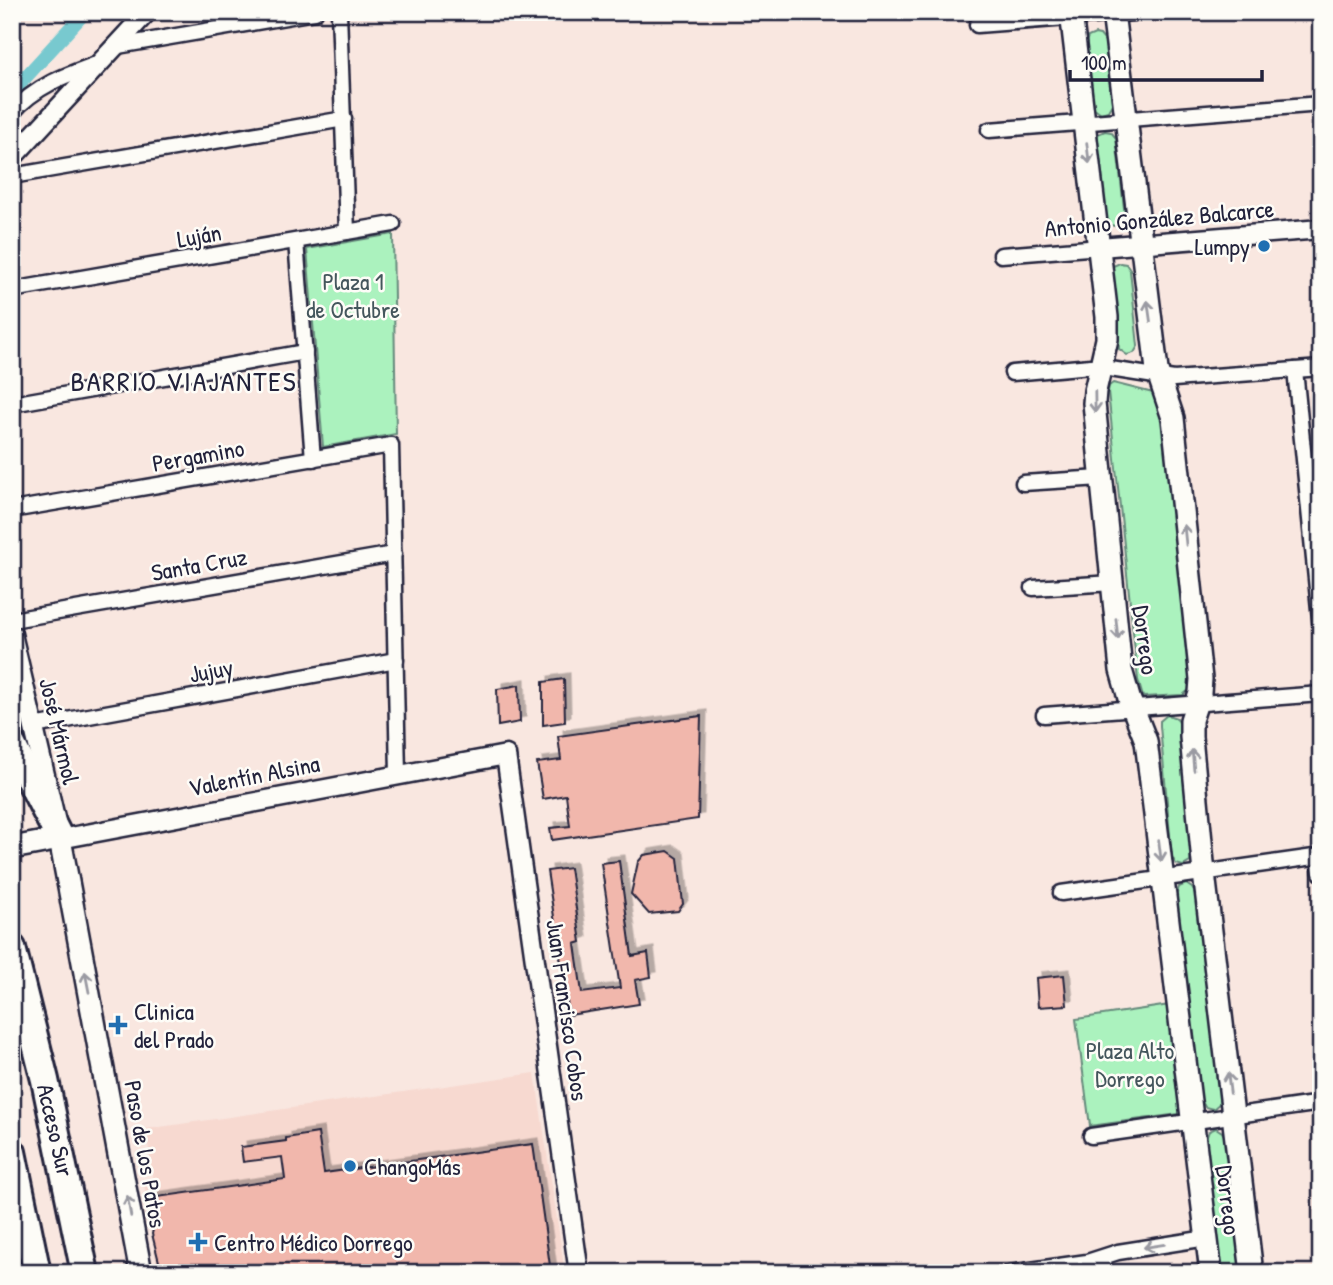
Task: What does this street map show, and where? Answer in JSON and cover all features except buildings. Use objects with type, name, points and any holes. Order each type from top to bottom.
[{"type":"highway","points":[[12,745],[60,839]]},
{"type":"highway","name":"Acceso Sur","points":[[12,948],[50,1105],[85,1273]]},
{"type":"highway","name":"Acceso Sur","points":[[12,1152],[37,1273]]},
{"type":"main road","name":"Dorrego","points":[[1113,13],[1159,377],[1169,403],[1174,432],[1201,679],[1191,737],[1203,873],[1252,1273]]},
{"type":"main road","name":"Dorrego","points":[[1072,15],[1107,317],[1107,339],[1094,403],[1121,670],[1146,741],[1212,1273]]},
{"type":"main road","name":"Valentín Alsina","points":[[12,848],[60,839]]},
{"type":"main road","name":"Paso de los Patos","points":[[60,839],[141,1273]]},
{"type":"street","points":[[12,159],[147,12]]},
{"type":"street","points":[[118,46],[315,12]]},
{"type":"street","points":[[339,12],[347,232]]},
{"type":"street","points":[[977,25],[1072,15],[1145,12]]},
{"type":"street","points":[[13,110],[30,95],[58,78],[103,62]]},
{"type":"street","points":[[989,130],[1321,104]]},
{"type":"street","points":[[12,176],[344,119]]},
{"type":"street","name":"Luján","points":[[12,290],[393,225]]},
{"type":"street","name":"Antonio González Balcarce","points":[[1000,256],[1321,229]]},
{"type":"street","points":[[296,241],[313,458]]},
{"type":"street","points":[[12,404],[305,352]]},
{"type":"street","points":[[1012,373],[1101,366],[1174,379],[1321,368]]},
{"type":"street","points":[[1295,370],[1315,522],[1321,629]]},
{"type":"street","name":"Pergamino","points":[[12,510],[391,445],[394,554]]},
{"type":"street","points":[[1023,482],[1101,478]]},
{"type":"street","points":[[394,554],[398,775]]},
{"type":"street","name":"Santa Cruz","points":[[12,620],[394,554]]},
{"type":"street","points":[[1033,588],[1113,583]]},
{"type":"street","name":"José Mármol","points":[[12,634],[60,839]]},
{"type":"street","name":"Jujuy","points":[[34,726],[396,660]]},
{"type":"street","points":[[1044,715],[1321,694]]},
{"type":"street","name":"Valentín Alsina","points":[[60,839],[506,755]]},
{"type":"street","name":"Juan Francisco Cobos","points":[[506,755],[579,1273]]},
{"type":"street","points":[[1061,893],[1320,856],[1321,873]]},
{"type":"street","points":[[1091,1136],[1321,1102]]},
{"type":"street","points":[[1009,1273],[1103,1265],[1118,1252],[1207,1238]]},
{"type":"shaded area","name":"ChangoMás","points":[[535,1073],[565,1273],[158,1273],[144,1184],[153,1178],[146,1129]]},
{"type":"green space","points":[[1095,34],[1105,41],[1112,104],[1108,111],[1101,113],[1093,107],[1086,42],[1088,37]]},
{"type":"green space","points":[[1111,132],[1116,138],[1125,217],[1123,222],[1114,226],[1108,224],[1106,219],[1097,139],[1098,134]]},
{"type":"green space","name":"Plaza 1 de Octubre","points":[[393,234],[396,434],[323,447],[307,249]]},
{"type":"green space","points":[[1126,264],[1130,270],[1138,346],[1134,353],[1127,355],[1119,349],[1112,271],[1113,266]]},
{"type":"green space","points":[[1113,383],[1153,393],[1157,396],[1164,421],[1191,674],[1190,689],[1183,695],[1143,697],[1138,680],[1108,391]]},
{"type":"green space","points":[[1167,715],[1177,718],[1180,725],[1191,855],[1190,862],[1183,866],[1176,864],[1172,857],[1160,726],[1160,721]]},
{"type":"green space","points":[[1186,884],[1196,895],[1219,1090],[1220,1103],[1213,1109],[1205,1107],[1201,1100],[1176,896],[1179,887]]},
{"type":"green space","name":"Plaza Alto Dorrego","points":[[1170,1005],[1184,1108],[1179,1114],[1090,1126],[1076,1019]]},
{"type":"green space","points":[[1216,1128],[1226,1139],[1242,1273],[1222,1273],[1206,1139],[1209,1131]]},
{"type":"waterway","points":[[12,92],[85,12]]},
{"type":"place","name":"Lumpy","points":[[1264,246]]},
{"type":"place","name":"Clinica del Prado","points":[[118,1025]]},
{"type":"place","name":"ChangoMás","points":[[350,1166]]},
{"type":"place","name":"Centro Médico Dorrego","points":[[198,1242]]},
{"type":"district","name":"BARRIO VIAJANTES","points":[[184,381]]}]
